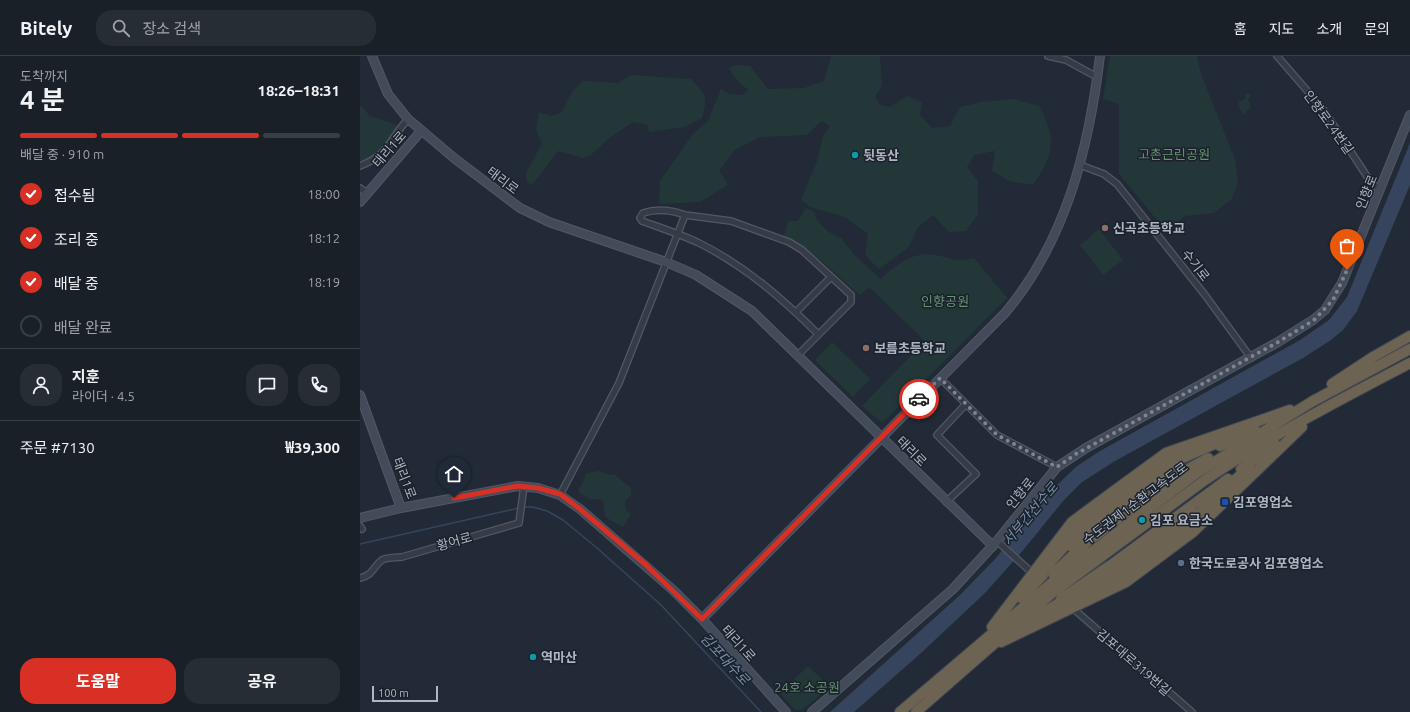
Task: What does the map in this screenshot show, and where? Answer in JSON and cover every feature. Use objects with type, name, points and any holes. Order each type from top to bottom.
[{"type":"highway","points":[[984,645],[1086,539],[1180,469],[1307,405],[1345,374],[1410,336]]},
{"type":"highway","name":"수도권제1순환고속도로","points":[[916,712],[984,645],[1061,575],[1198,472],[1307,405],[1410,349]]},
{"type":"highway","name":"수도권제1순환고속도로","points":[[900,712],[984,645],[1195,488],[1237,460],[1314,415],[1410,363]]},
{"type":"highway","points":[[984,645],[1072,522],[1166,453],[1307,405]]},
{"type":"highway","points":[[984,645],[1126,582],[1193,532],[1314,415]]},
{"type":"highway","points":[[984,645],[1112,569],[1203,502],[1314,415]]},
{"type":"street","points":[[1048,56],[1066,60],[1097,77]]},
{"type":"street","points":[[702,619],[1005,313],[1031,280],[1057,228],[1080,165],[1089,131],[1100,56]]},
{"type":"street","name":"인향로24번길","points":[[1277,56],[1323,109],[1370,181],[1380,190]]},
{"type":"street","name":"태리로","points":[[374,57],[388,94],[408,119],[473,173],[527,212],[549,222],[666,262],[712,284],[746,307],[798,355],[946,502],[997,544]]},
{"type":"street","name":"인향로","points":[[812,712],[953,589],[997,544],[1057,467],[1081,451],[1251,358],[1314,320],[1330,304],[1342,283],[1410,114]]},
{"type":"street","points":[[360,166],[373,161],[382,155],[408,119]]},
{"type":"street","name":"태리1로","points":[[360,202],[421,131]]},
{"type":"street","name":"수기로","points":[[1080,165],[1104,174],[1117,184],[1205,295],[1251,358]]},
{"type":"street","points":[[360,188],[367,193]]},
{"type":"street","points":[[798,355],[852,300],[851,295],[802,250],[783,239],[731,221],[686,215],[671,210],[657,209],[641,214],[642,221],[677,234],[718,253],[743,269],[775,293],[818,334]]},
{"type":"street","points":[[560,494],[619,382],[677,234],[686,215]]},
{"type":"street","points":[[796,312],[832,277]]},
{"type":"street","points":[[940,378],[997,435],[1057,467]]},
{"type":"street","name":"태리1로","points":[[360,395],[401,508],[524,489],[538,488],[560,494],[645,564],[702,619],[786,712]]},
{"type":"street","points":[[946,502],[976,474],[937,435],[966,404]]},
{"type":"street","name":"황어로","points":[[360,578],[373,572],[382,560],[402,557],[520,523],[524,489]]},
{"type":"street","points":[[360,518],[401,508]]},
{"type":"street","points":[[997,544],[1029,570]]},
{"type":"street","name":"김포대로319번길","points":[[1076,611],[1192,712]]},
{"type":"green space","points":[[831,56],[880,56],[882,85],[875,97],[879,104],[890,107],[907,96],[922,103],[920,115],[932,128],[950,126],[960,107],[981,102],[1013,99],[1039,106],[1045,117],[1051,137],[1049,156],[1040,175],[1033,185],[1009,181],[992,171],[995,151],[974,155],[967,167],[978,181],[978,214],[966,231],[949,232],[933,215],[918,227],[909,247],[879,269],[865,255],[868,234],[845,217],[810,207],[801,200],[817,161],[823,136],[830,126],[821,121],[807,135],[759,137],[735,150],[719,170],[728,185],[700,202],[659,204],[660,181],[693,134],[708,121],[721,89],[729,94],[743,95],[748,90],[735,78],[729,68],[736,65],[750,66],[768,89],[804,88],[824,81]]},
{"type":"green space","name":"고촌근린공원","points":[[1110,56],[1197,56],[1201,74],[1235,159],[1238,183],[1231,200],[1214,213],[1184,216],[1167,232],[1119,174],[1119,104],[1103,99]]},
{"type":"green space","points":[[631,75],[691,79],[704,96],[705,105],[702,118],[685,127],[649,132],[647,125],[633,122],[608,139],[591,155],[583,158],[559,151],[538,178],[530,185],[526,180],[526,174],[542,143],[536,131],[539,112],[551,116],[561,113],[572,92],[583,81],[618,83]]},
{"type":"green space","points":[[1246,93],[1251,95],[1248,99],[1251,107],[1243,115],[1238,104],[1240,101],[1245,99]]},
{"type":"green space","points":[[360,105],[370,116],[397,125],[387,144],[379,153],[360,163]]},
{"type":"green space","name":"인향공원","points":[[806,208],[814,212],[817,220],[827,231],[841,238],[854,255],[881,279],[905,260],[919,255],[935,255],[957,260],[974,258],[1007,298],[882,423],[862,406],[925,341],[869,287],[860,295],[858,294],[824,263],[784,236],[788,221],[798,221]]},
{"type":"green space","points":[[1099,229],[1123,260],[1103,275],[1080,245]]},
{"type":"green space","points":[[832,342],[870,379],[853,397],[815,360]]},
{"type":"green space","points":[[600,471],[605,474],[615,475],[631,488],[631,495],[625,501],[626,510],[631,514],[623,527],[605,517],[603,500],[590,499],[579,493],[578,489],[582,485],[586,473]]},
{"type":"green space","name":"24호 소공원","points":[[808,666],[830,687],[802,710],[795,710],[780,693]]},
{"type":"water","points":[[1410,143],[1410,185],[1357,311],[1343,330],[1331,340],[1303,358],[1115,461],[1082,482],[1064,500],[1020,554],[985,593],[920,654],[854,712],[830,712],[960,595],[995,559],[1055,487],[1077,466],[1100,451],[1300,340],[1329,320],[1347,297]]},
{"type":"waterway","name":"김포대수로","points":[[522,507],[533,507],[547,511],[563,520],[597,548],[661,605],[761,712]]},
{"type":"waterway","name":"김포대수로","points":[[360,544],[519,508]]},
{"type":"way so far","points":[[919,399],[940,378],[997,435],[1057,467],[1068,458],[1278,342],[1314,320],[1325,310],[1338,293],[1347,270]]},
{"type":"place","name":"뒷동산","points":[[855,155]]},
{"type":"place","name":"신곡초등학교","points":[[1105,228]]},
{"type":"place","name":"보름초등학교","points":[[866,348]]},
{"type":"place","name":"김포영업소","points":[[1225,502]]},
{"type":"place","name":"김포 요금소","points":[[1142,520]]},
{"type":"place","name":"한국도로공사 김포영업소","points":[[1181,563]]},
{"type":"place","name":"역마산","points":[[533,657]]},
{"type":"route","points":[[454,498],[518,486],[531,486],[560,494],[645,564],[702,619],[919,399]]},
{"type":"water label","name":"서부간선수로","points":[[1030,514]]}]
